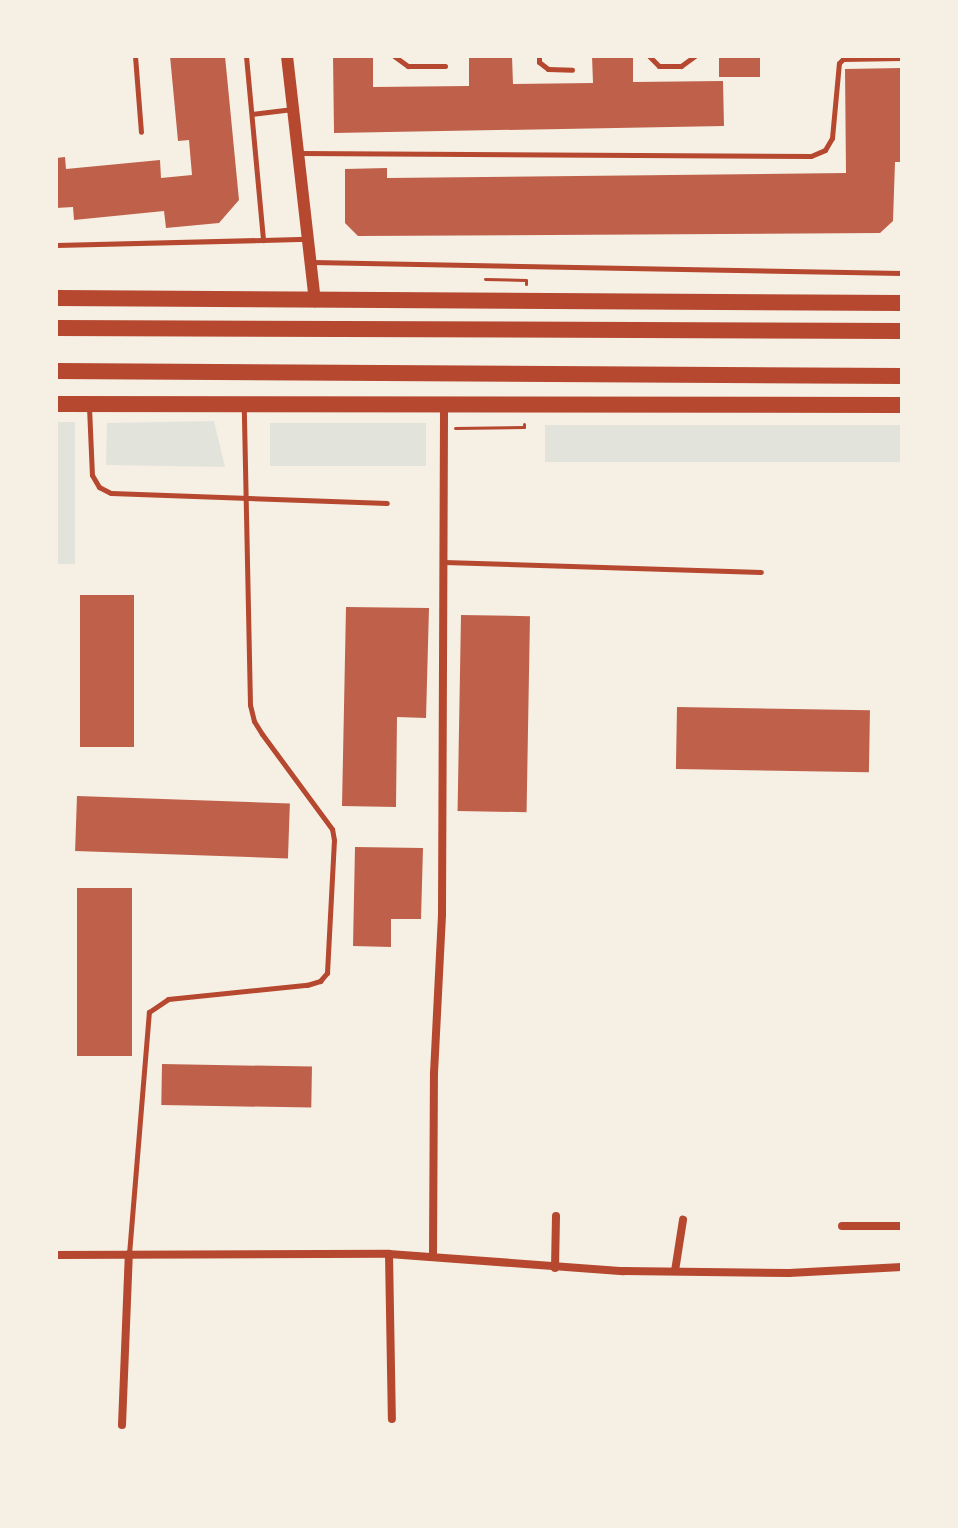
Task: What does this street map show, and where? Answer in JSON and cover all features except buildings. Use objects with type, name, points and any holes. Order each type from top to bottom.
[{"type":"highway","points":[[56,298],[902,303]]},
{"type":"highway","points":[[56,328],[902,331]]},
{"type":"highway","points":[[56,371],[902,376]]},
{"type":"highway","points":[[56,404],[902,405]]},
{"type":"street","points":[[287,56],[315,301]]},
{"type":"street","points":[[433,1256],[434,1073],[442,914],[444,405]]},
{"type":"street","points":[[555,1268],[556,1216]]},
{"type":"street","points":[[675,1271],[683,1220]]},
{"type":"street","points":[[842,1226],[902,1226]]},
{"type":"street","points":[[122,1425],[129,1254]]},
{"type":"street","points":[[389,1254],[392,1419]]},
{"type":"street","points":[[56,1255],[389,1254],[555,1268],[789,1273],[902,1267]]},
{"type":"lane","points":[[135,56],[141,132]]},
{"type":"lane","points":[[246,56],[263,240]]},
{"type":"lane","points":[[394,56],[408,66],[445,66]]},
{"type":"lane","points":[[539,56],[539,62],[548,69],[572,70]]},
{"type":"lane","points":[[649,56],[659,66],[681,66],[695,56]]},
{"type":"lane","points":[[300,153],[811,156],[825,150],[832,138],[839,63],[843,59],[902,58]]},
{"type":"lane","points":[[252,114],[294,109]]},
{"type":"lane","points":[[56,245],[309,239]]},
{"type":"lane","points":[[312,262],[902,273]]},
{"type":"lane","points":[[89,403],[92,475],[99,487],[111,493],[387,503]]},
{"type":"lane","points":[[129,1254],[149,1012],[168,999],[307,985],[320,981],[327,973],[332,829],[262,734],[250,705],[244,403]]},
{"type":"lane","points":[[444,562],[761,572]]},
{"type":"path","points":[[472,279],[526,280],[526,292]]},
{"type":"path","points":[[471,427],[524,427],[524,414]]},
{"type":"shaded area","points":[[214,421],[225,467],[106,465],[107,423]]},
{"type":"shaded area","points":[[56,422],[75,422],[75,564],[56,564]]},
{"type":"shaded area","points":[[270,423],[426,423],[426,466],[270,466]]},
{"type":"shaded area","points":[[545,425],[902,425],[902,462],[545,462]]}]
